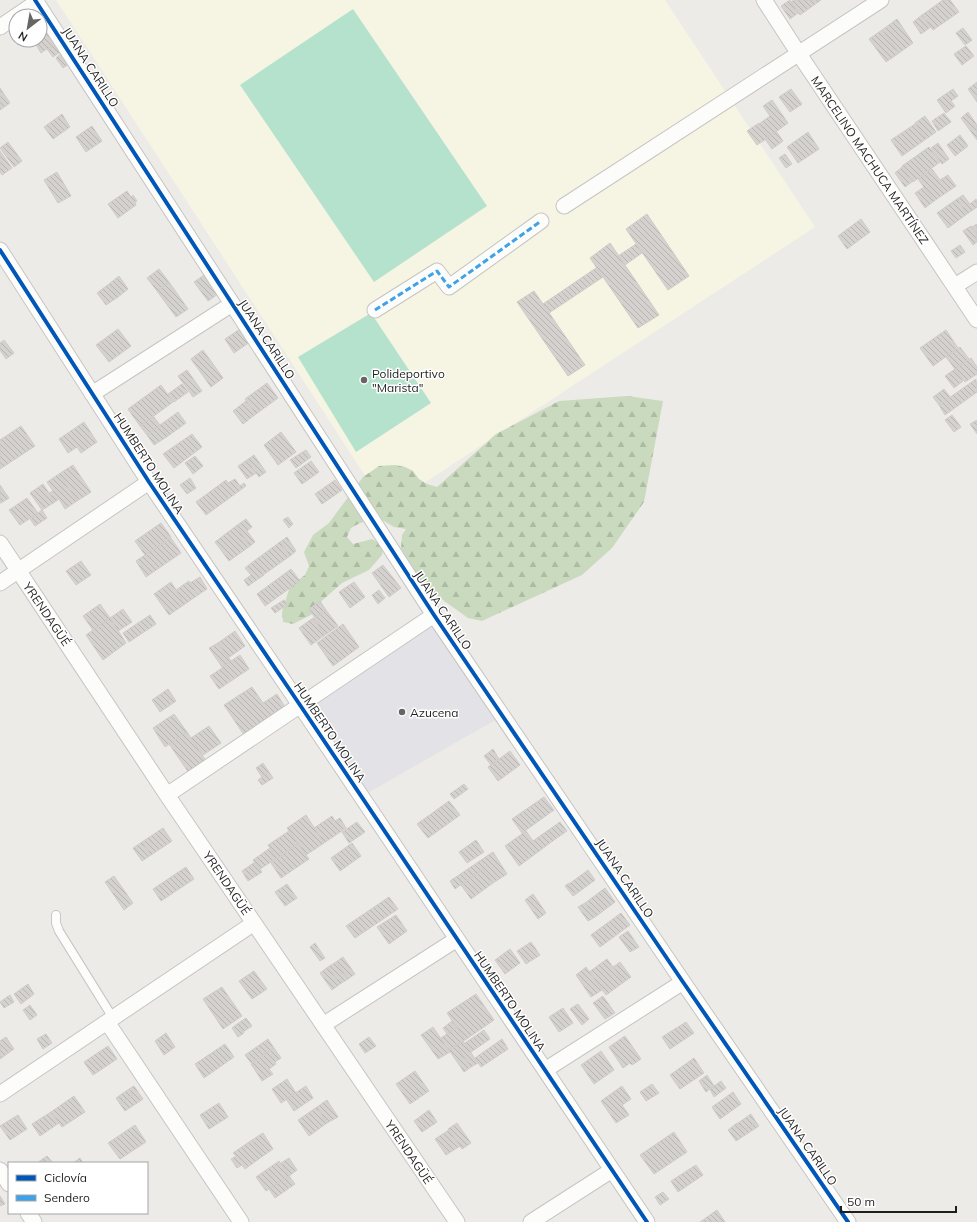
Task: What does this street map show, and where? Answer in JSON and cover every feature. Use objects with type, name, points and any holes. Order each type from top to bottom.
[{"type":"street","name":"MARCELINO MACHUCA MARTÍNEZ","points":[[764,0],[977,320]]},
{"type":"street","points":[[564,206],[881,0]]},
{"type":"street","points":[[0,27],[36,1]]},
{"type":"street","name":"JUANA CARILLO","points":[[36,1],[434,615],[848,1222]]},
{"type":"street","points":[[375,310],[437,271],[449,287],[542,221]]},
{"type":"street","name":"HUMBERTO MOLINA","points":[[0,250],[149,482],[647,1222]]},
{"type":"street","points":[[955,286],[977,272]]},
{"type":"street","points":[[92,394],[232,304]]},
{"type":"street","points":[[0,582],[149,482]]},
{"type":"street","name":"YRENDAGÜÉ","points":[[0,543],[167,795],[457,1222]]},
{"type":"street","points":[[167,795],[434,615]]},
{"type":"street","points":[[0,1094],[254,923]]},
{"type":"street","points":[[323,1025],[457,939]]},
{"type":"street","points":[[545,1070],[683,982]]},
{"type":"street","points":[[110,1020],[241,1222]]},
{"type":"street","points":[[0,1170],[8,1182]]},
{"type":"street","points":[[531,1222],[612,1170]]},
{"type":"lane","points":[[56,914],[56,923],[59,931],[110,1020]]},
{"type":"shaded area","points":[[56,0],[665,0],[815,227],[386,508]]},
{"type":"shaded area","name":"Azucena","points":[[437,619],[497,719],[366,794],[307,706]]},
{"type":"green space","points":[[353,9],[487,206],[374,282],[240,85]]},
{"type":"green space","name":"Polideportivo \"Marista\"","points":[[371,313],[431,403],[356,452],[298,357]]},
{"type":"green space","points":[[627,396],[663,401],[644,502],[612,548],[582,575],[482,621],[468,618],[422,585],[401,548],[402,535],[406,529],[394,527],[379,518],[360,523],[351,528],[347,537],[353,544],[372,539],[384,546],[382,555],[369,570],[342,583],[316,606],[311,615],[293,624],[283,622],[282,612],[290,586],[305,575],[309,566],[304,552],[313,535],[329,523],[363,477],[379,466],[395,465],[405,467],[413,471],[419,479],[427,484],[437,487],[496,434],[559,401]]},
{"type":"building","points":[[790,0],[798,13],[790,19],[781,6]]},
{"type":"building","points":[[794,0],[821,0],[800,15],[791,2]]},
{"type":"building","points":[[943,0],[950,0],[959,12],[933,30],[922,15]]},
{"type":"building","points":[[922,15],[931,27],[921,34],[913,22]]},
{"type":"building","points":[[897,19],[913,43],[899,53],[882,30]]},
{"type":"building","points":[[963,28],[972,40],[965,45],[956,33]]},
{"type":"building","points":[[48,29],[57,42],[41,53],[38,48],[48,48]]},
{"type":"building","points":[[882,30],[899,53],[886,62],[869,39]]},
{"type":"building","points":[[57,42],[63,50],[53,57],[47,49]]},
{"type":"building","points":[[966,46],[974,56],[962,65],[954,54]]},
{"type":"building","points":[[63,52],[70,63],[63,68],[56,58]]},
{"type":"building","points":[[977,82],[977,102],[968,89]]},
{"type":"building","points":[[0,88],[10,103],[0,110]]},
{"type":"building","points":[[791,89],[802,104],[790,112],[779,97]]},
{"type":"building","points":[[953,89],[958,96],[951,101],[955,106],[946,113],[937,100]]},
{"type":"building","points":[[772,100],[788,123],[769,137],[759,124],[770,116],[763,106]]},
{"type":"building","points":[[968,112],[977,125],[977,140],[961,118]]},
{"type":"building","points":[[944,113],[951,122],[938,131],[932,121]]},
{"type":"building","points":[[62,114],[70,127],[53,139],[44,127]]},
{"type":"building","points":[[925,116],[936,132],[926,139],[915,123]]},
{"type":"building","points":[[759,123],[769,137],[757,145],[747,131]]},
{"type":"building","points":[[915,124],[926,139],[902,156],[891,140]]},
{"type":"building","points":[[92,126],[102,141],[86,152],[76,137]]},
{"type":"building","points":[[776,131],[783,141],[772,149],[765,139]]},
{"type":"building","points":[[808,132],[819,149],[798,163],[787,147]]},
{"type":"building","points":[[960,135],[968,146],[955,156],[947,145]]},
{"type":"building","points":[[8,142],[22,161],[14,167],[0,148]]},
{"type":"building","points":[[938,143],[949,159],[942,164],[931,148]]},
{"type":"building","points":[[929,147],[940,162],[913,182],[902,166]]},
{"type":"building","points":[[0,151],[12,168],[2,175],[0,172]]},
{"type":"building","points":[[785,154],[792,164],[786,168],[779,158]]},
{"type":"building","points":[[902,167],[913,181],[905,187],[895,173]]},
{"type":"building","points":[[932,169],[940,180],[948,175],[956,186],[934,201],[918,179]]},
{"type":"building","points":[[57,172],[71,196],[58,203],[44,180]]},
{"type":"building","points":[[924,187],[934,201],[925,208],[915,193]]},
{"type":"building","points":[[127,191],[131,197],[133,195],[137,201],[135,202],[136,205],[118,218],[108,204]]},
{"type":"building","points":[[963,195],[970,204],[976,199],[977,201],[977,207],[967,214],[957,199]]},
{"type":"building","points":[[957,199],[967,214],[948,228],[937,213]]},
{"type":"building","points":[[647,214],[689,276],[668,290],[626,229]]},
{"type":"building","points":[[861,219],[870,232],[847,249],[838,236]]},
{"type":"building","points":[[977,224],[977,234],[972,227]]},
{"type":"building","points":[[971,226],[977,234],[977,242],[973,245],[963,231]]},
{"type":"building","points":[[610,243],[659,315],[638,328],[590,258]]},
{"type":"building","points":[[636,244],[642,253],[625,265],[618,256]]},
{"type":"building","points":[[960,245],[965,252],[956,258],[951,251]]},
{"type":"building","points":[[596,268],[603,277],[549,313],[543,304]]},
{"type":"building","points":[[159,269],[169,282],[157,291],[147,278]]},
{"type":"building","points":[[207,273],[221,292],[208,301],[194,282]]},
{"type":"building","points":[[119,276],[128,289],[118,297],[109,284]]},
{"type":"building","points":[[169,282],[188,309],[176,317],[157,291]]},
{"type":"building","points":[[109,284],[118,297],[106,305],[97,293]]},
{"type":"building","points":[[534,291],[585,365],[568,376],[517,302]]},
{"type":"building","points":[[118,329],[131,346],[109,362],[96,345]]},
{"type":"building","points":[[240,329],[250,342],[234,353],[225,339]]},
{"type":"building","points":[[946,330],[958,348],[933,366],[920,348]]},
{"type":"building","points":[[4,340],[14,353],[6,359],[0,350],[0,343]]},
{"type":"building","points":[[960,347],[969,359],[955,369],[946,357]]},
{"type":"building","points":[[203,350],[223,378],[211,387],[191,359]]},
{"type":"building","points":[[971,358],[977,367],[977,374],[965,382],[955,369]]},
{"type":"building","points":[[955,369],[963,381],[954,388],[945,376]]},
{"type":"building","points":[[187,370],[202,391],[193,397],[178,376]]},
{"type":"building","points":[[976,379],[977,392],[945,415],[939,405]]},
{"type":"building","points":[[267,383],[278,398],[256,414],[245,399]]},
{"type":"building","points":[[182,384],[188,392],[174,402],[168,394]]},
{"type":"building","points":[[161,385],[173,402],[140,426],[128,409]]},
{"type":"building","points":[[944,389],[950,397],[939,405],[933,397]]},
{"type":"building","points":[[246,401],[256,414],[243,424],[233,411]]},
{"type":"building","points":[[178,412],[186,423],[168,436],[160,425]]},
{"type":"building","points":[[952,415],[961,427],[954,432],[945,420]]},
{"type":"building","points":[[153,416],[160,425],[147,435],[140,426]]},
{"type":"building","points":[[977,420],[977,434],[970,424]]},
{"type":"building","points":[[84,422],[97,442],[81,453],[77,447],[68,453],[59,439]]},
{"type":"building","points":[[160,425],[168,436],[154,445],[147,435]]},
{"type":"building","points":[[21,426],[35,446],[0,469],[0,440]]},
{"type":"building","points":[[281,432],[296,452],[278,465],[264,445]]},
{"type":"building","points":[[192,434],[202,447],[174,468],[163,454]]},
{"type":"building","points":[[306,450],[311,457],[296,468],[290,460]]},
{"type":"building","points":[[254,455],[266,472],[259,477],[247,460]]},
{"type":"building","points":[[195,456],[203,466],[193,474],[185,463]]},
{"type":"building","points":[[247,460],[256,473],[247,479],[238,466]]},
{"type":"building","points":[[311,461],[319,472],[302,484],[294,473]]},
{"type":"building","points":[[73,465],[91,492],[77,501],[59,474]]},
{"type":"building","points":[[59,474],[77,501],[65,509],[59,499],[55,502],[49,493],[53,491],[47,482]]},
{"type":"building","points":[[190,478],[196,488],[187,494],[180,485]]},
{"type":"building","points":[[235,479],[240,486],[244,483],[246,486],[206,515],[196,502],[226,480],[228,483]]},
{"type":"building","points":[[335,480],[342,490],[322,504],[315,494]]},
{"type":"building","points":[[43,484],[55,502],[42,510],[30,493]]},
{"type":"building","points":[[0,485],[9,498],[1,503],[0,503]]},
{"type":"building","points":[[27,498],[38,513],[20,525],[9,510]]},
{"type":"building","points":[[42,510],[47,518],[35,526],[30,519]]},
{"type":"building","points":[[288,517],[293,524],[289,528],[283,520]]},
{"type":"building","points":[[246,519],[252,527],[247,531],[255,542],[250,546],[236,526]]},
{"type":"building","points":[[161,523],[171,537],[145,555],[135,541]]},
{"type":"building","points":[[236,526],[250,546],[229,561],[215,542]]},
{"type":"building","points":[[287,537],[296,551],[290,556],[280,542]]},
{"type":"building","points":[[171,538],[181,553],[146,577],[136,561]]},
{"type":"building","points":[[280,542],[290,556],[263,575],[254,561]]},
{"type":"building","points":[[81,561],[91,575],[76,585],[66,571]]},
{"type":"building","points":[[254,561],[264,575],[248,586],[244,580],[251,575],[245,568]]},
{"type":"building","points":[[383,565],[401,588],[389,597],[372,573]]},
{"type":"building","points":[[291,569],[300,581],[265,606],[257,594]]},
{"type":"building","points":[[200,577],[207,589],[198,595],[190,583]]},
{"type":"building","points":[[189,581],[198,595],[185,604],[176,590]]},
{"type":"building","points":[[171,582],[185,604],[169,615],[154,594]]},
{"type":"building","points":[[354,582],[365,597],[350,608],[339,592]]},
{"type":"building","points":[[379,590],[385,598],[378,604],[372,595]]},
{"type":"building","points":[[284,600],[287,605],[275,613],[271,608]]},
{"type":"building","points":[[320,601],[326,610],[315,618],[309,609]]},
{"type":"building","points":[[100,604],[110,618],[93,630],[83,616]]},
{"type":"building","points":[[123,609],[132,622],[118,631],[110,618]]},
{"type":"building","points":[[326,610],[338,626],[325,635],[314,619]]},
{"type":"building","points":[[150,615],[156,624],[129,642],[123,633]]},
{"type":"building","points":[[110,618],[126,643],[103,660],[86,635]]},
{"type":"building","points":[[313,618],[325,635],[311,645],[299,628]]},
{"type":"building","points":[[343,624],[359,647],[333,666],[317,643]]},
{"type":"building","points":[[235,631],[245,646],[228,658],[218,643]]},
{"type":"building","points":[[218,643],[231,661],[222,667],[209,648]]},
{"type":"building","points":[[240,655],[249,669],[231,681],[222,667]]},
{"type":"building","points":[[222,668],[231,681],[219,689],[210,676]]},
{"type":"building","points":[[252,687],[263,703],[277,694],[285,707],[244,735],[224,705]]},
{"type":"building","points":[[168,689],[176,701],[160,712],[152,700]]},
{"type":"building","points":[[174,714],[187,732],[165,747],[153,728]]},
{"type":"building","points":[[209,726],[221,743],[203,755],[191,738]]},
{"type":"building","points":[[187,732],[206,761],[189,773],[169,744]]},
{"type":"building","points":[[493,749],[499,759],[491,765],[484,756]]},
{"type":"building","points":[[510,751],[520,765],[498,781],[488,767]]},
{"type":"building","points":[[263,763],[269,772],[262,777],[256,768]]},
{"type":"building","points":[[269,772],[273,778],[262,785],[258,780]]},
{"type":"building","points":[[464,784],[468,789],[454,799],[450,794]]},
{"type":"building","points":[[544,797],[554,810],[522,833],[512,819]]},
{"type":"building","points":[[449,801],[460,815],[428,838],[417,824]]},
{"type":"building","points":[[306,815],[324,843],[306,855],[287,828]]},
{"type":"building","points":[[332,816],[335,821],[340,818],[346,828],[324,843],[314,828]]},
{"type":"building","points":[[357,822],[365,832],[349,843],[342,832]]},
{"type":"building","points":[[560,822],[567,831],[554,840],[547,831]]},
{"type":"building","points":[[163,828],[172,841],[151,855],[142,842]]},
{"type":"building","points":[[289,831],[298,844],[277,858],[268,845]]},
{"type":"building","points":[[526,831],[533,841],[547,831],[554,840],[519,866],[505,846]]},
{"type":"building","points":[[476,840],[484,852],[467,863],[459,852]]},
{"type":"building","points":[[142,842],[151,855],[142,861],[133,848]]},
{"type":"building","points":[[352,843],[361,856],[340,871],[331,858]]},
{"type":"building","points":[[298,844],[309,859],[281,878],[271,863]]},
{"type":"building","points":[[270,848],[277,858],[260,869],[253,860]]},
{"type":"building","points":[[493,852],[507,874],[493,883],[483,869],[455,889],[450,881]]},
{"type":"building","points":[[255,862],[262,872],[248,881],[242,871]]},
{"type":"building","points":[[186,867],[194,879],[161,901],[153,889]]},
{"type":"building","points":[[483,869],[493,883],[471,899],[461,885]]},
{"type":"building","points":[[588,870],[595,880],[576,894],[569,884]]},
{"type":"building","points":[[114,876],[133,903],[124,910],[105,882]]},
{"type":"building","points":[[569,883],[576,894],[573,896],[565,886]]},
{"type":"building","points":[[287,884],[297,898],[285,906],[275,892]]},
{"type":"building","points":[[605,888],[615,902],[595,917],[585,903]]},
{"type":"building","points":[[533,894],[546,913],[538,919],[525,900]]},
{"type":"building","points":[[389,897],[398,909],[355,938],[346,926]]},
{"type":"building","points":[[585,903],[595,917],[588,921],[578,907]]},
{"type":"building","points":[[621,913],[630,925],[600,947],[591,935]]},
{"type":"building","points":[[396,915],[407,931],[389,944],[377,927]]},
{"type":"building","points":[[628,931],[639,947],[630,952],[619,937]]},
{"type":"building","points":[[531,942],[540,955],[526,964],[517,951]]},
{"type":"building","points":[[315,943],[325,958],[320,961],[310,947]]},
{"type":"building","points":[[510,949],[520,963],[505,974],[495,960]]},
{"type":"building","points":[[343,957],[355,974],[348,979],[336,962]]},
{"type":"building","points":[[607,959],[624,982],[606,995],[589,972]]},
{"type":"building","points":[[336,962],[348,979],[340,984],[328,967]]},
{"type":"building","points":[[620,962],[631,977],[624,982],[613,967]]},
{"type":"building","points":[[328,967],[340,984],[332,990],[320,973]]},
{"type":"building","points":[[586,967],[602,990],[591,997],[576,975]]},
{"type":"building","points":[[254,971],[267,989],[252,999],[239,981]]},
{"type":"building","points":[[28,984],[34,994],[21,1004],[14,994]]},
{"type":"building","points":[[222,987],[242,1016],[223,1029],[203,999]]},
{"type":"building","points":[[476,994],[494,1020],[465,1040],[447,1013]]},
{"type":"building","points":[[10,995],[14,1002],[4,1008],[0,1002]]},
{"type":"building","points":[[603,996],[615,1013],[605,1019],[593,1003]]},
{"type":"building","points":[[578,1004],[589,1019],[582,1025],[570,1009]]},
{"type":"building","points":[[30,1005],[37,1015],[30,1020],[23,1010]]},
{"type":"building","points":[[563,1008],[573,1023],[559,1032],[549,1017]]},
{"type":"building","points":[[246,1018],[252,1026],[243,1032],[237,1024]]},
{"type":"building","points":[[452,1021],[457,1027],[447,1034],[443,1028]]},
{"type":"building","points":[[686,1022],[694,1033],[670,1049],[662,1037]]},
{"type":"building","points":[[237,1024],[244,1033],[238,1037],[232,1028]]},
{"type":"building","points":[[433,1027],[450,1052],[438,1059],[421,1035]]},
{"type":"building","points":[[457,1027],[465,1040],[449,1050],[441,1038]]},
{"type":"building","points":[[484,1030],[490,1039],[471,1052],[465,1043]]},
{"type":"building","points":[[166,1033],[175,1047],[164,1055],[155,1041]]},
{"type":"building","points":[[46,1034],[52,1043],[43,1049],[37,1039]]},
{"type":"building","points":[[625,1036],[641,1059],[632,1065],[630,1063],[623,1068],[609,1047]]},
{"type":"building","points":[[6,1037],[14,1049],[0,1059],[0,1041]]},
{"type":"building","points":[[369,1037],[376,1046],[365,1053],[359,1044]]},
{"type":"building","points":[[268,1039],[274,1048],[251,1063],[245,1055]]},
{"type":"building","points":[[502,1039],[508,1049],[481,1067],[475,1058]]},
{"type":"building","points":[[463,1041],[478,1063],[471,1067],[456,1045]]},
{"type":"building","points":[[225,1044],[234,1057],[204,1078],[195,1064]]},
{"type":"building","points":[[456,1045],[471,1067],[464,1072],[449,1050]]},
{"type":"building","points":[[108,1046],[117,1059],[93,1075],[84,1062]]},
{"type":"building","points":[[274,1048],[281,1058],[269,1069],[273,1074],[262,1081],[251,1064]]},
{"type":"building","points":[[601,1051],[614,1070],[594,1084],[581,1065]]},
{"type":"building","points":[[694,1058],[704,1073],[680,1089],[670,1075]]},
{"type":"building","points":[[415,1071],[429,1091],[410,1104],[396,1084]]},
{"type":"building","points":[[707,1075],[714,1086],[706,1092],[699,1081]]},
{"type":"building","points":[[287,1079],[296,1093],[281,1103],[272,1089]]},
{"type":"building","points":[[721,1081],[726,1088],[714,1097],[710,1089]]},
{"type":"building","points":[[652,1084],[659,1093],[646,1101],[640,1092]]},
{"type":"building","points":[[134,1086],[143,1099],[125,1111],[120,1104],[133,1095],[129,1089]]},
{"type":"building","points":[[306,1086],[313,1098],[294,1111],[286,1099]]},
{"type":"building","points":[[622,1086],[631,1099],[622,1105],[629,1115],[616,1123],[601,1101]]},
{"type":"building","points":[[129,1089],[133,1095],[120,1104],[116,1098]]},
{"type":"building","points":[[733,1092],[741,1104],[720,1119],[712,1107]]},
{"type":"building","points":[[74,1096],[85,1112],[62,1127],[51,1112]]},
{"type":"building","points":[[327,1100],[338,1117],[327,1123],[317,1107]]},
{"type":"building","points":[[219,1103],[228,1117],[209,1129],[200,1115]]},
{"type":"building","points":[[317,1107],[327,1123],[309,1136],[298,1120]]},
{"type":"building","points":[[429,1110],[437,1122],[422,1132],[414,1121]]},
{"type":"building","points":[[51,1112],[59,1123],[40,1136],[32,1124]]},
{"type":"building","points":[[751,1114],[756,1122],[743,1131],[738,1123]]},
{"type":"building","points":[[18,1115],[27,1129],[10,1140],[0,1126]]},
{"type":"building","points":[[756,1122],[759,1126],[736,1141],[728,1130],[737,1123],[743,1131]]},
{"type":"building","points":[[457,1123],[471,1143],[462,1149],[448,1129]]},
{"type":"building","points":[[135,1125],[146,1142],[120,1159],[108,1143]]},
{"type":"building","points":[[449,1130],[460,1146],[446,1155],[435,1139]]},
{"type":"building","points":[[674,1132],[687,1152],[654,1174],[640,1155]]},
{"type":"building","points":[[263,1133],[273,1149],[263,1156],[252,1140]]},
{"type":"building","points":[[252,1140],[263,1156],[245,1169],[242,1165],[237,1168],[231,1159],[236,1156],[233,1153]]},
{"type":"building","points":[[47,1156],[52,1162],[38,1162]]},
{"type":"building","points":[[80,1158],[82,1162],[74,1162]]},
{"type":"building","points":[[289,1158],[297,1170],[289,1176],[281,1163]]},
{"type":"building","points":[[279,1161],[289,1176],[266,1191],[256,1177]]},
{"type":"building","points":[[696,1165],[703,1175],[678,1192],[671,1181]]},
{"type":"building","points":[[289,1176],[295,1184],[275,1198],[269,1189]]},
{"type":"building","points":[[663,1192],[669,1199],[660,1205],[655,1197]]},
{"type":"building","points":[[0,1196],[5,1204],[0,1206]]},
{"type":"building","points":[[717,1210],[725,1222],[700,1222]]},
{"type":"marked path","points":[[375,310],[437,271],[449,287],[541,221]]},
{"type":"cycle path","points":[[35,0],[434,615],[848,1222]]},
{"type":"cycle path","points":[[0,250],[149,482],[647,1222]]},
{"type":"place","name":"Polideportivo \"Marista\"","points":[[364,380]]},
{"type":"place","name":"Azucena","points":[[402,712]]}]
